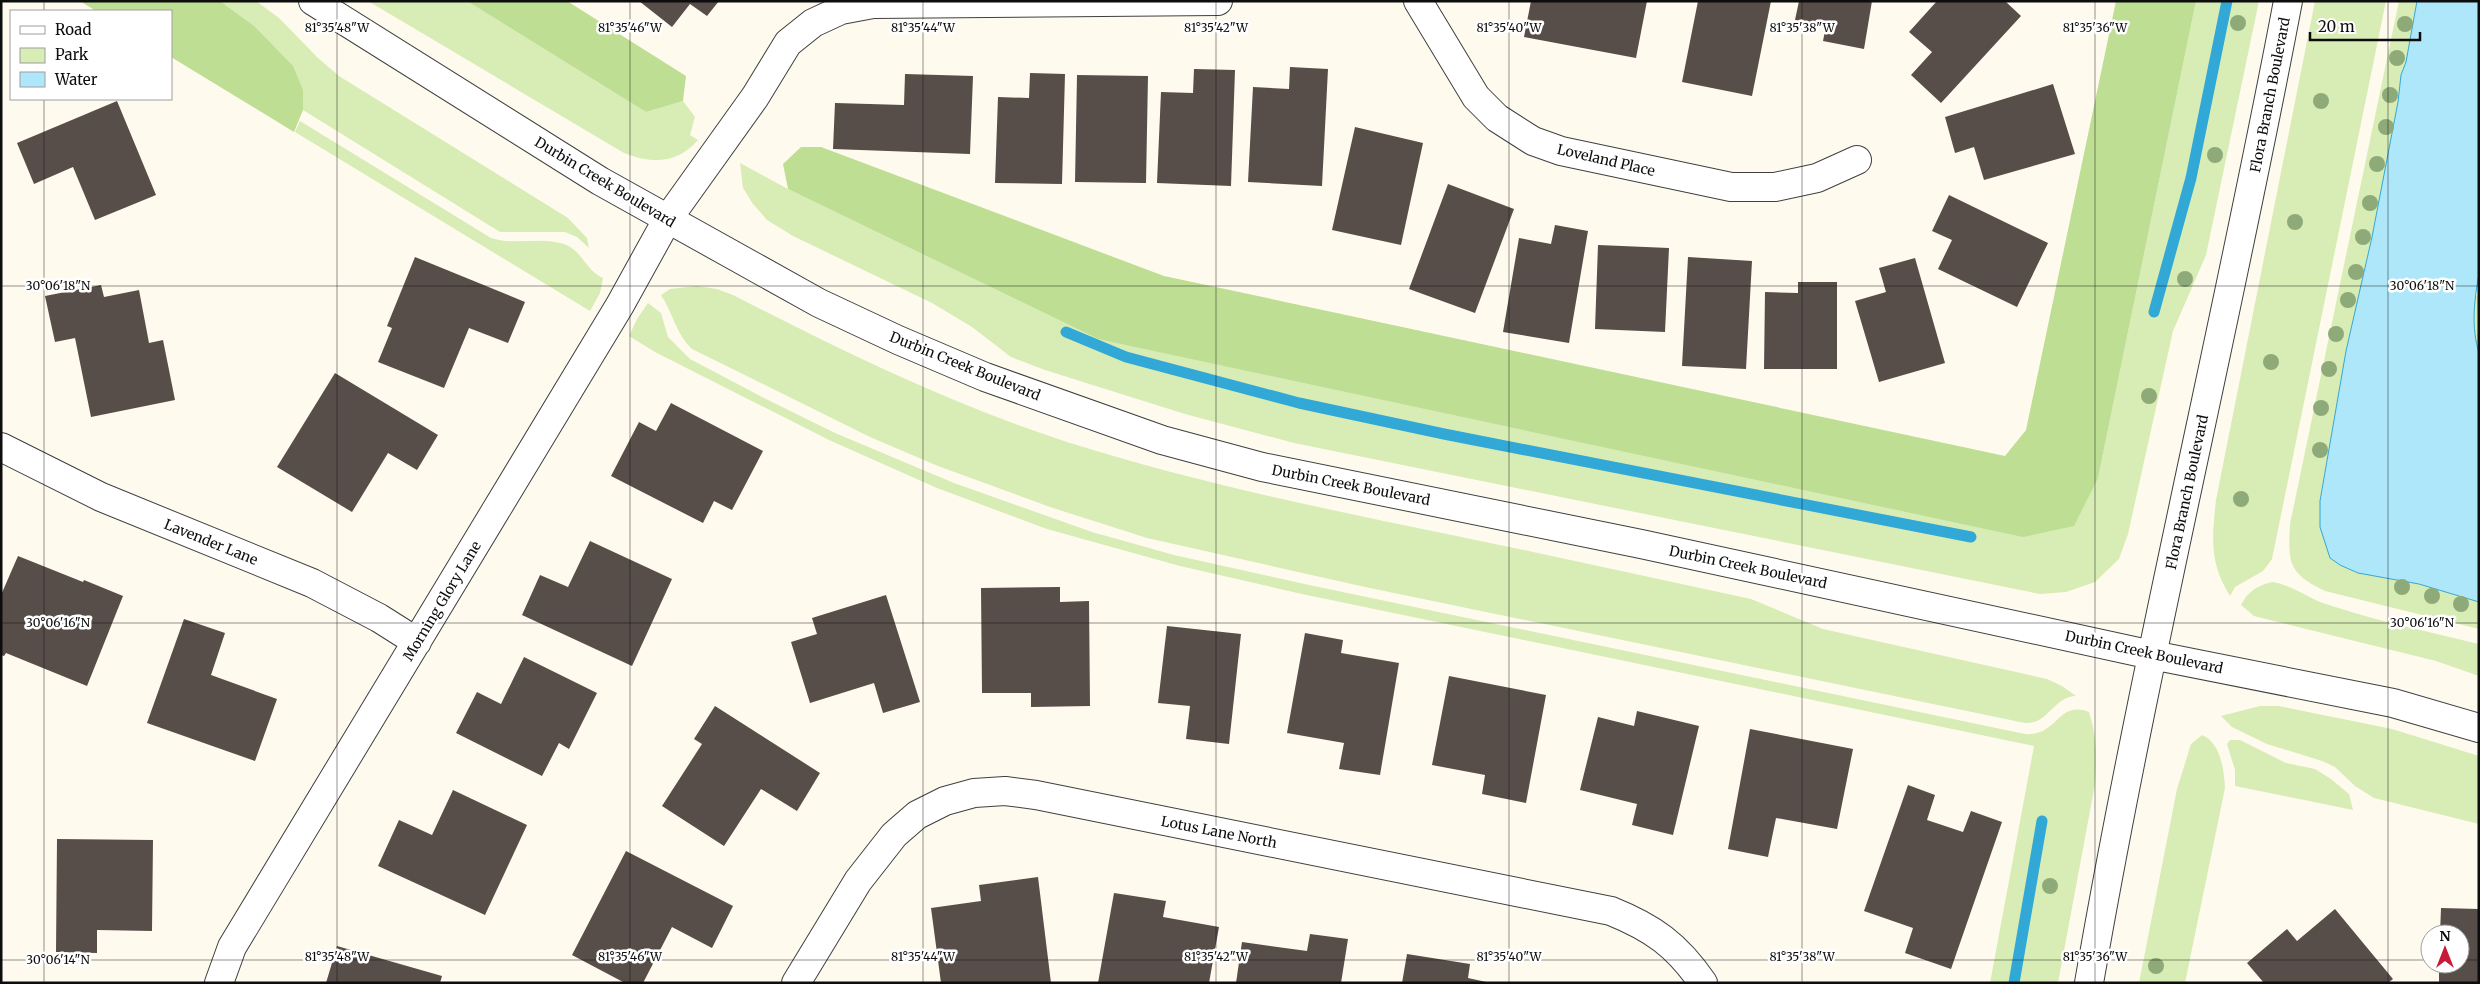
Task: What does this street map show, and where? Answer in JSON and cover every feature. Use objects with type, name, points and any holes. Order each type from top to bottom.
[{"type":"street","name":"Durbin Creek Boulevard","points":[[313,1],[600,181],[819,303],[898,340],[985,377],[1162,440],[1262,467],[1651,546],[2152,655],[2393,703],[2479,728]]},
{"type":"street","name":"Morning Glory Lane","points":[[219,983],[232,947],[620,305],[667,220],[755,97],[788,42],[813,22],[842,10],[872,4],[1218,1]]},
{"type":"street","name":"Loveland Place","points":[[1418,1],[1476,96],[1497,118],[1534,141],[1561,151],[1731,187],[1775,187],[1800,182],[1817,178],[1857,160]]},
{"type":"street","name":"Flora Branch Boulevard","points":[[2089,983],[2152,655],[2254,178],[2288,1]]},
{"type":"street","name":"Lavender Lane","points":[[1,447],[101,497],[312,583],[379,618],[417,642]]},
{"type":"street","name":"Lotus Lane North","points":[[796,983],[858,882],[894,835],[917,815],[945,801],[974,793],[1005,791],[1045,797],[1611,911],[1640,923],[1667,940],[1689,962],[1703,983]]},
{"type":"green space","points":[[80,1],[220,1],[253,25],[293,66],[303,90],[303,110],[294,132],[172,58],[172,10],[94,10]]},
{"type":"green space","points":[[220,1],[256,1],[279,18],[318,58],[339,76],[568,218],[587,238],[589,248],[577,237],[565,232],[500,232],[303,110],[303,90],[253,25]]},
{"type":"green space","points":[[368,1],[467,1],[646,112],[683,101],[695,117],[690,135],[698,140],[682,154],[664,160],[644,159],[624,153]]},
{"type":"green space","points":[[467,1],[567,1],[686,76],[683,101],[646,112]]},
{"type":"green space","points":[[2116,1],[2196,1],[2098,478],[2074,526],[2023,537],[1098,339],[788,189],[783,164],[801,147],[821,147],[1164,276],[2005,456],[2026,430]]},
{"type":"green space","points":[[2196,1],[2259,1],[2206,255],[2173,331],[2128,534],[2119,559],[2095,582],[2066,592],[2040,594],[1294,443],[1185,414],[1045,370],[1011,357],[972,327],[932,303],[793,236],[767,220],[753,204],[743,188],[740,163],[788,189],[1098,339],[2098,478]]},
{"type":"green space","points":[[2315,1],[2386,1],[2272,559],[2263,571],[2235,587],[2230,596],[2223,584],[2215,561],[2213,538],[2216,500]]},
{"type":"green space","points":[[2399,1],[2417,1],[2406,62],[2401,75],[2398,102],[2372,237],[2346,351],[2320,500],[2320,527],[2330,557],[2340,565],[2358,573],[2419,584],[2479,602],[2479,629],[2325,591],[2313,585],[2297,572],[2290,558],[2290,524]]},
{"type":"green space","points":[[300,121],[491,238],[509,241],[555,242],[570,247],[576,251],[597,275],[603,278],[600,293],[590,311],[295,132]]},
{"type":"green space","points":[[697,286],[717,289],[733,295],[856,356],[939,394],[1024,427],[1113,456],[1206,481],[1300,503],[1751,599],[1823,629],[2047,679],[2062,686],[2076,696],[2062,700],[2040,720],[2025,723],[1365,587],[1147,538],[1050,507],[938,466],[870,437],[692,349],[682,337],[661,295],[670,289]]},
{"type":"green space","points":[[2475,295],[2479,296],[2479,353],[2473,334]]},
{"type":"green space","points":[[648,303],[661,313],[668,337],[690,359],[768,400],[835,433],[954,483],[1092,532],[1174,555],[1309,585],[2025,734],[2044,730],[2063,714],[2070,711],[2089,712],[2096,748],[2095,784],[2058,983],[1990,983],[2034,746],[1302,594],[1180,566],[1047,529],[937,488],[829,440],[655,352],[629,336],[637,319]]},
{"type":"green space","points":[[2272,582],[2287,586],[2347,611],[2479,644],[2479,676],[2436,661],[2254,616],[2241,605],[2254,590]]},
{"type":"green space","points":[[2260,706],[2279,706],[2392,729],[2479,756],[2479,824],[2374,798],[2355,786],[2335,767],[2322,761],[2267,744],[2232,727],[2221,716]]},
{"type":"green space","points":[[2202,735],[2213,744],[2217,751],[2224,773],[2225,788],[2185,983],[2139,983],[2177,789],[2191,744]]},
{"type":"green space","points":[[2230,740],[2240,740],[2286,763],[2315,769],[2349,794],[2353,810],[2235,786],[2235,770],[2227,744]]},
{"type":"water","points":[[2417,1],[2479,1],[2479,274],[2474,314],[2476,343],[2479,353],[2479,602],[2419,584],[2358,573],[2340,565],[2330,558],[2320,527],[2320,501],[2346,351],[2372,237],[2398,102],[2401,75],[2406,62]]},
{"type":"building","points":[[639,1],[719,1],[707,16],[690,4],[672,27]]},
{"type":"building","points":[[1531,1],[1647,1],[1636,58],[1524,37]]},
{"type":"building","points":[[1698,1],[1771,1],[1752,96],[1682,82]]},
{"type":"building","points":[[1799,1],[1872,1],[1864,49],[1823,41],[1826,26],[1795,20]]},
{"type":"building","points":[[1937,1],[2005,1],[2021,16],[1941,103],[1911,75],[1932,52],[1909,32]]},
{"type":"building","points":[[1290,67],[1328,69],[1322,186],[1248,182],[1253,87],[1289,89]]},
{"type":"building","points":[[1194,69],[1235,70],[1231,186],[1157,183],[1161,92],[1193,93]]},
{"type":"building","points":[[1030,73],[1065,74],[1062,184],[995,183],[998,97],[1029,98]]},
{"type":"building","points":[[905,74],[973,76],[970,154],[833,149],[835,103],[904,105]]},
{"type":"building","points":[[1077,75],[1148,76],[1146,183],[1075,182]]},
{"type":"building","points":[[2053,84],[2075,154],[1984,180],[1974,147],[1955,153],[1945,117]]},
{"type":"building","points":[[117,101],[156,195],[95,220],[73,167],[34,184],[17,143]]},
{"type":"building","points":[[1355,127],[1423,143],[1401,245],[1332,230]]},
{"type":"building","points":[[1448,184],[1514,209],[1475,313],[1409,289]]},
{"type":"building","points":[[1949,195],[2048,243],[2017,307],[1938,269],[1952,240],[1932,231]]},
{"type":"building","points":[[1555,225],[1588,231],[1569,343],[1503,332],[1519,238],[1551,244]]},
{"type":"building","points":[[1598,245],[1669,248],[1665,332],[1595,329]]},
{"type":"building","points":[[415,257],[525,302],[508,343],[469,328],[444,388],[378,362],[392,328],[387,326]]},
{"type":"building","points":[[1688,257],[1752,261],[1746,369],[1682,366]]},
{"type":"building","points":[[1915,258],[1945,363],[1879,382],[1855,301],[1886,292],[1879,268]]},
{"type":"building","points":[[1798,282],[1837,282],[1837,369],[1764,369],[1765,292],[1798,293]]},
{"type":"building","points":[[101,285],[104,297],[139,290],[149,343],[163,340],[175,400],[91,417],[75,338],[55,342],[45,296]]},
{"type":"building","points":[[335,373],[438,435],[417,470],[388,453],[352,512],[277,467]]},
{"type":"building","points":[[671,403],[763,451],[732,510],[714,501],[703,523],[611,476],[639,422],[656,431]]},
{"type":"building","points":[[590,541],[672,579],[632,666],[522,615],[540,575],[568,587]]},
{"type":"building","points":[[18,556],[123,596],[87,686],[6,653],[4,656],[1,655],[1,595]]},
{"type":"building","points":[[1060,587],[1060,602],[1089,601],[1090,706],[1031,707],[1031,693],[982,693],[981,588]]},
{"type":"building","points":[[886,595],[920,702],[883,713],[874,683],[810,703],[791,642],[817,634],[812,618]]},
{"type":"building","points":[[184,619],[225,633],[211,675],[277,699],[255,761],[147,723]]},
{"type":"building","points":[[1167,626],[1241,634],[1229,744],[1186,739],[1190,706],[1158,703]]},
{"type":"building","points":[[1305,633],[1343,640],[1341,653],[1399,663],[1380,775],[1339,769],[1344,743],[1287,733]]},
{"type":"building","points":[[524,657],[597,693],[569,749],[559,743],[542,776],[456,733],[477,692],[501,704]]},
{"type":"building","points":[[1449,676],[1546,695],[1526,803],[1482,794],[1485,775],[1432,765]]},
{"type":"building","points":[[715,706],[820,773],[797,811],[761,789],[724,846],[662,806],[702,744],[694,739]]},
{"type":"building","points":[[1637,711],[1699,726],[1673,835],[1632,825],[1637,804],[1580,790],[1598,717],[1634,726]]},
{"type":"building","points":[[1750,729],[1853,749],[1837,829],[1776,818],[1768,857],[1728,849]]},
{"type":"building","points":[[1908,785],[1935,795],[1927,820],[1963,832],[1971,811],[2002,822],[1951,969],[1905,953],[1913,928],[1864,911]]},
{"type":"building","points":[[453,790],[527,825],[485,915],[378,866],[399,820],[432,835]]},
{"type":"building","points":[[57,839],[153,840],[152,931],[97,930],[97,953],[56,952]]},
{"type":"building","points":[[626,851],[733,906],[712,948],[672,927],[643,983],[625,983],[572,955]]},
{"type":"building","points":[[1038,877],[1051,983],[941,983],[931,908],[981,901],[979,885]]},
{"type":"building","points":[[1114,893],[1166,901],[1163,917],[1219,927],[1209,983],[1098,983]]},
{"type":"building","points":[[2441,908],[2479,909],[2479,983],[2439,983],[2439,974],[2470,974],[2470,924],[2440,924]]},
{"type":"building","points":[[2335,909],[2393,979],[2388,983],[2264,983],[2247,963],[2287,929],[2297,941]]},
{"type":"building","points":[[1310,934],[1348,939],[1341,983],[1236,983],[1242,942],[1307,951]]},
{"type":"building","points":[[337,946],[442,976],[440,983],[326,983]]},
{"type":"building","points":[[1407,954],[1470,964],[1468,978],[1491,983],[1402,983]]},
{"type":"waterway","points":[[2154,312],[2191,178],[2227,1]]},
{"type":"waterway","points":[[1066,332],[1126,357],[1299,403],[1444,434],[1971,537]]},
{"type":"waterway","points":[[2014,983],[2042,821]]}]
